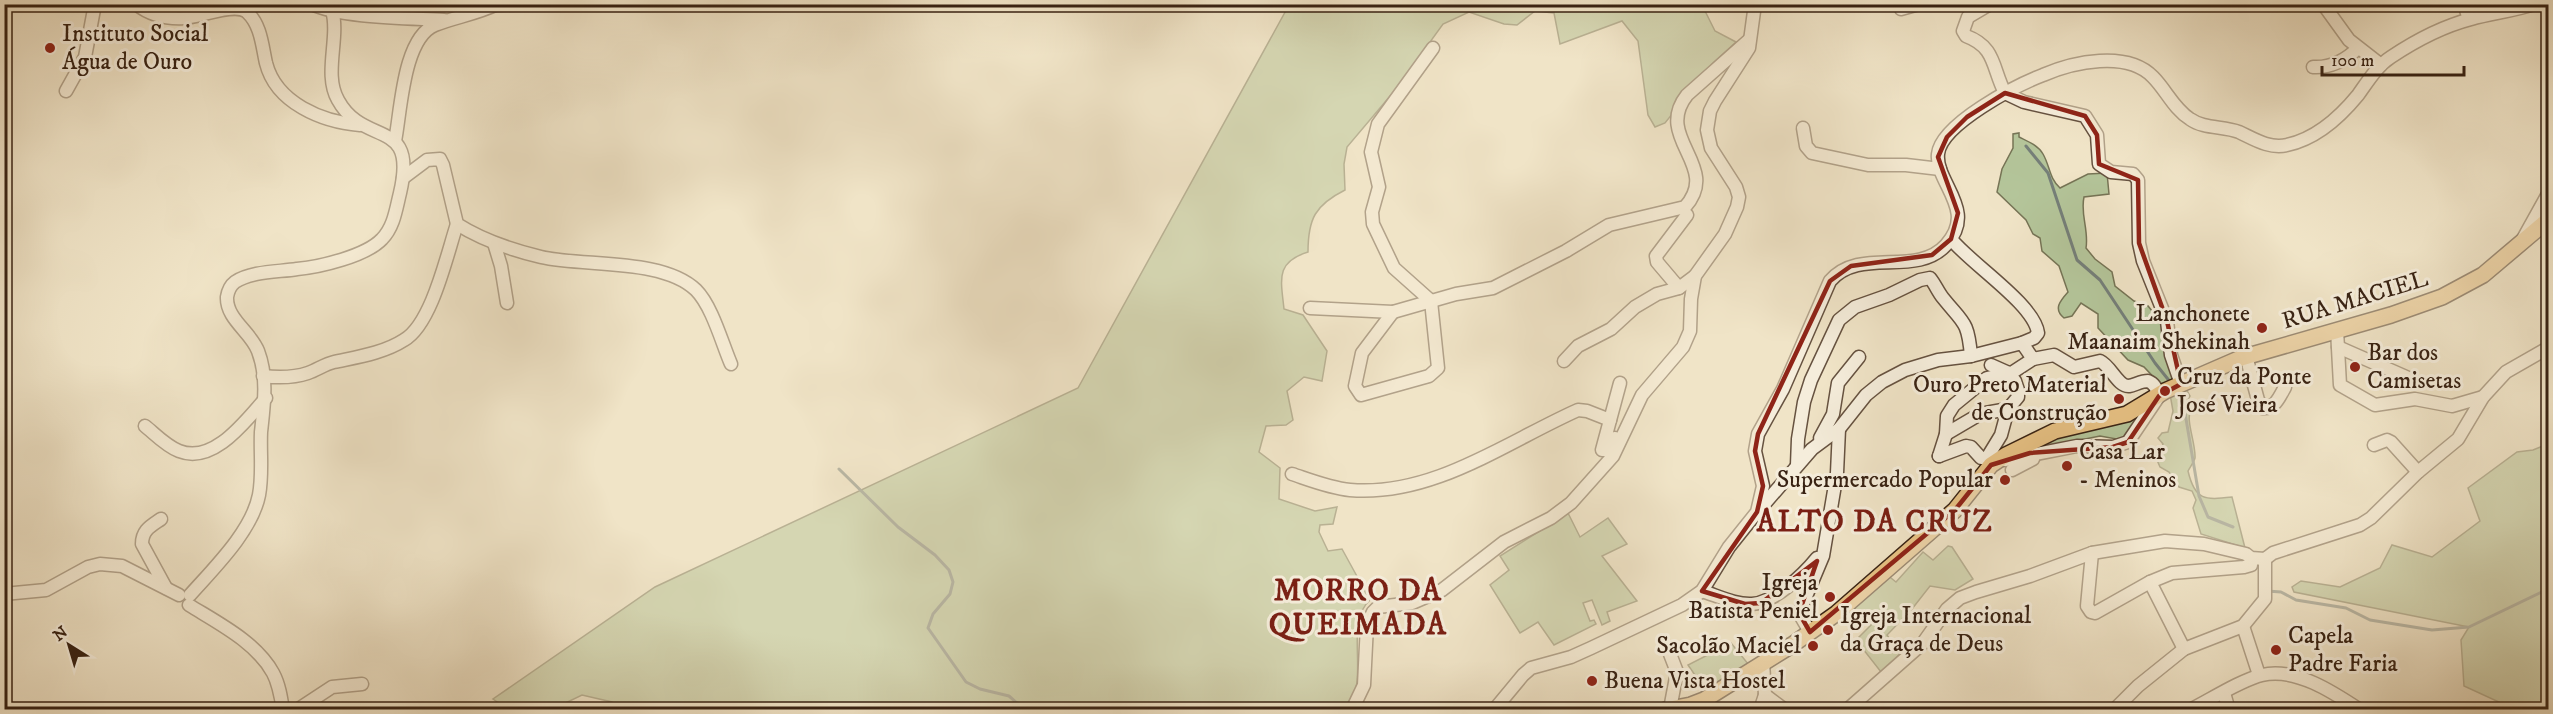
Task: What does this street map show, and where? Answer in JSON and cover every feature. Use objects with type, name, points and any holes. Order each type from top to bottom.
[{"type":"main road","name":"RUA MACIEL","points":[[1665,710],[1704,700],[1837,613],[1963,502],[1992,460],[2055,431],[2127,414],[2170,389],[2246,356],[2442,297],[2483,275],[2548,220]]},
{"type":"street","points":[[66,91],[87,50],[95,4]]},
{"type":"street","points":[[136,4],[143,10],[171,18],[186,18],[228,9],[241,9],[248,13],[259,30],[272,79],[290,100],[333,120],[360,125],[396,141],[401,150],[403,178],[393,220],[387,234],[376,244],[340,260],[300,269],[245,277],[234,282],[230,288],[227,297],[229,309],[259,353],[266,398],[261,433],[262,471],[257,505],[224,557],[186,598]]},
{"type":"street","points":[[312,4],[332,10],[349,9],[451,21]]},
{"type":"street","points":[[396,141],[406,73],[414,48],[427,29],[496,5],[532,4]]},
{"type":"street","points":[[1564,361],[1578,346],[1611,329],[1626,313],[1641,303],[1657,294],[1679,288],[1695,276],[1725,234],[1737,207],[1739,196],[1736,187],[1711,148],[1707,130],[1710,111],[1743,59],[1752,37],[1755,4]]},
{"type":"street","points":[[1901,9],[1919,4]]},
{"type":"street","points":[[1990,4],[1970,10],[1964,25],[1964,33],[1986,49],[1995,64],[2005,93],[2024,102],[2085,116],[2097,135],[2099,164],[2111,172],[2136,176],[2139,185],[2139,243],[2143,261],[2168,321],[2171,355],[2170,389],[2128,442],[2113,447],[2077,446],[2026,454],[2011,460],[1992,460],[1982,458],[1971,447],[1966,446],[1940,456],[1946,434],[1947,416],[1961,397],[1987,378],[2018,370],[2034,359],[2054,355],[2074,367],[2100,361],[2123,385],[2148,381],[2170,389]]},
{"type":"street","points":[[2323,4],[2342,32],[2358,48],[2381,65]]},
{"type":"street","points":[[2464,4],[2469,19]]},
{"type":"street","points":[[1757,512],[1762,486],[1755,451],[1758,434],[1783,389],[1830,281],[1836,274],[1851,266],[1917,259],[1932,255],[1944,248],[1951,239],[1958,213],[1951,188],[1940,169],[1939,148],[1967,117],[2005,93],[2041,75],[2070,67],[2108,62],[2129,63],[2152,75],[2181,113],[2193,121],[2236,131],[2259,143],[2284,146],[2302,140],[2337,117],[2381,65],[2420,40],[2469,19],[2531,5]]},
{"type":"street","points":[[332,10],[333,86],[338,100],[360,125]]},
{"type":"street","points":[[1310,308],[1393,312],[1500,285],[1616,223],[1685,207],[1693,194],[1697,178],[1676,126],[1676,115],[1680,104],[1752,37]]},
{"type":"street","points":[[1393,312],[1362,353],[1355,386],[1361,395],[1437,372],[1438,355],[1431,301],[1394,268],[1375,227],[1372,212],[1379,187],[1371,152],[1378,124],[1433,48]]},
{"type":"street","points":[[2313,67],[2330,65],[2358,48]]},
{"type":"street","points":[[1803,128],[1806,146],[1812,153],[1868,165],[1906,165],[1940,169]]},
{"type":"street","points":[[263,376],[283,378],[298,376],[330,363],[380,351],[405,340],[418,328],[457,224],[440,159],[427,160],[403,178]]},
{"type":"street","points":[[2520,246],[2548,194]]},
{"type":"street","points":[[1679,288],[1657,262],[1656,256],[1687,215]]},
{"type":"street","points":[[457,224],[494,243],[541,257],[639,268],[666,273],[685,281],[704,301],[731,364]]},
{"type":"street","points":[[1812,449],[1839,429],[1866,395],[1882,381],[1918,365],[1971,356],[2022,343],[2034,338],[2038,333],[2031,316],[1997,282],[1965,255],[1951,239]]},
{"type":"street","points":[[494,243],[501,266],[507,303]]},
{"type":"street","points":[[1620,383],[1602,447],[1604,451],[1687,338],[1690,299],[1695,276]]},
{"type":"street","points":[[1797,465],[1800,418],[1808,391],[1834,328],[1848,310],[1889,295],[1924,278],[1930,278],[1941,297],[1964,322],[1970,338],[1971,356]]},
{"type":"street","points":[[2337,330],[2340,385],[2375,405],[2415,399],[2452,406],[2483,397]]},
{"type":"street","points":[[2022,343],[2034,359]]},
{"type":"street","points":[[2338,347],[2413,380]]},
{"type":"street","points":[[1847,710],[1923,643],[1947,609],[1960,598],[2092,553],[2165,541],[2204,544],[2246,554],[2251,558],[2265,559],[2273,553],[2360,525],[2371,518],[2418,472],[2458,439],[2483,397],[2506,372],[2548,348]]},
{"type":"street","points":[[2246,356],[2258,400],[2263,408],[2268,408],[2276,402],[2285,387]]},
{"type":"street","points":[[1494,710],[1522,675],[1531,668],[1572,657],[1682,605],[1702,591],[1729,548],[1812,449],[1831,420],[1838,383],[1859,357]]},
{"type":"street","points":[[1991,365],[2009,373],[2018,390],[2018,397],[2008,409],[1992,460]]},
{"type":"street","points":[[145,426],[179,451],[197,454],[218,445],[232,434],[266,398]]},
{"type":"street","points":[[1353,710],[1364,685],[1367,625],[1373,612],[1378,607],[1412,603],[1442,590],[1504,542],[1561,512],[1584,490],[1613,456],[1637,405]]},
{"type":"street","points":[[1946,434],[1980,414],[2008,409]]},
{"type":"street","points":[[1292,474],[1347,490],[1392,489],[1439,477],[1578,410],[1610,420]]},
{"type":"street","points":[[1810,632],[1799,613],[1822,561],[1837,474],[1839,429]]},
{"type":"street","points":[[2374,445],[2387,440],[2391,442],[2418,472]]},
{"type":"street","points":[[2013,470],[2043,453]]},
{"type":"street","points":[[161,519],[146,529],[142,536],[142,544],[167,589]]},
{"type":"street","points":[[1702,591],[1745,604],[1761,603],[1805,572],[1823,550]]},
{"type":"street","points":[[2092,553],[2087,606],[2091,612],[2095,613],[2150,582],[2172,573],[2244,567],[2251,565],[2251,558]]},
{"type":"street","points":[[2114,710],[2138,686],[2184,649],[2243,626],[2265,599],[2265,559]]},
{"type":"street","points":[[4,594],[46,590],[71,574],[100,564],[122,566],[186,598],[236,635],[267,663],[278,683],[283,710]]},
{"type":"street","points":[[2150,582],[2184,649]]},
{"type":"street","points":[[2243,626],[2259,675]]},
{"type":"street","points":[[1670,654],[1677,672],[1670,709]]},
{"type":"street","points":[[1760,710],[1765,695],[1763,662]]},
{"type":"street","points":[[2190,710],[2259,675],[2272,673],[2299,678],[2336,694],[2360,710]]},
{"type":"street","points":[[297,710],[332,687],[362,684]]},
{"type":"street","points":[[2224,693],[2229,710]]},
{"type":"street","points":[[1765,695],[1785,710]]},
{"type":"highlighted area","points":[[2005,93],[2085,116],[2097,135],[2099,164],[2138,180],[2139,243],[2167,321],[2181,384],[2159,396],[2128,442],[2113,447],[2030,453],[1991,465],[1955,510],[1810,632],[1799,613],[1817,561],[1761,603],[1745,604],[1702,591],[1757,512],[1763,486],[1755,451],[1758,434],[1830,281],[1851,266],[1932,255],[1951,239],[1958,213],[1938,157],[1947,137],[1967,117]]},
{"type":"green space","points":[[1289,5],[1702,5],[1715,31],[1736,42],[1713,63],[1665,123],[1655,127],[1648,115],[1638,41],[1622,21],[1560,44],[1554,13],[1535,11],[1517,25],[1504,24],[1469,12],[1443,24],[1396,89],[1347,147],[1344,164],[1345,190],[1327,201],[1315,214],[1308,240],[1308,252],[1290,261],[1282,273],[1284,309],[1303,315],[1327,351],[1322,381],[1304,377],[1287,391],[1293,420],[1286,425],[1266,426],[1259,452],[1280,468],[1279,499],[1315,511],[1337,507],[1333,524],[1320,525],[1319,532],[1328,551],[1342,549],[1370,600],[1362,610],[1358,623],[1357,682],[1354,696],[1347,709],[617,710],[612,702],[582,695],[553,709],[509,710],[493,699],[655,587],[1078,388]]},
{"type":"green space","points":[[2019,133],[2019,137],[2041,151],[2060,188],[2088,174],[2107,173],[2109,194],[2084,197],[2086,248],[2095,259],[2112,272],[2115,286],[2134,301],[2148,306],[2166,328],[2175,381],[2162,386],[2144,367],[2128,360],[2098,328],[2098,314],[2081,303],[2072,316],[2064,318],[2061,315],[2058,308],[2068,292],[2059,266],[2042,251],[2040,238],[2033,234],[2026,220],[1997,192],[2002,169],[2013,148],[2013,134]]},
{"type":"green space","points":[[2185,387],[2190,396],[2188,400],[2191,409],[2189,419],[2195,452],[2194,460],[2188,471],[2191,481],[2202,496],[2232,497],[2245,548],[2201,534],[2193,508],[2196,500],[2192,491],[2179,487],[2169,472],[2160,467],[2157,460],[2163,444],[2158,438],[2162,433],[2168,432],[2173,411],[2170,394]]},
{"type":"green space","points":[[2156,400],[2122,440],[2100,436],[2024,451],[2046,440]]},
{"type":"green space","points":[[2548,444],[2548,709],[2514,709],[2464,686],[2461,640],[2469,627],[2294,592],[2292,587],[2301,581],[2340,587],[2380,568],[2392,545],[2432,557],[2480,521],[2468,488],[2517,452],[2533,450]]},
{"type":"green space","points":[[1568,513],[1580,537],[1608,518],[1627,544],[1602,556],[1637,601],[1607,612],[1610,621],[1602,625],[1592,600],[1583,603],[1590,621],[1594,620],[1596,624],[1554,645],[1538,622],[1520,633],[1490,585],[1509,570],[1500,556]]},
{"type":"green space","points":[[1948,546],[1952,547],[1973,579],[1955,590],[1930,586],[1887,635],[1900,654],[1881,672],[1856,640],[1871,625],[1852,606],[1886,574],[1896,582],[1923,552],[1933,560]]},
{"type":"green space","points":[[1731,643],[1749,665],[1706,691],[1688,665]]},
{"type":"waterway","points":[[2026,146],[2048,173],[2077,260],[2100,280],[2155,363],[2171,383]]},
{"type":"waterway","points":[[2177,391],[2184,407],[2199,496],[2208,517],[2233,527]]},
{"type":"waterway","points":[[839,469],[898,527],[935,555],[949,570],[953,582],[950,594],[933,614],[928,628],[966,682],[980,689],[1009,696],[1025,710]]},
{"type":"waterway","points":[[2267,591],[2281,592],[2296,600],[2346,608],[2370,620],[2432,630],[2469,627],[2548,589]]},
{"type":"place","name":"Instituto Social Água de Ouro","points":[[50,48]]},
{"type":"place","name":"Lanchonete Maanaim Shekinah","points":[[2262,328]]},
{"type":"place","name":"Bar dos Camisetas","points":[[2355,367]]},
{"type":"place","name":"Cruz da Ponte José Vieira","points":[[2165,391]]},
{"type":"place","name":"Ouro Preto Material de Construção","points":[[2119,399]]},
{"type":"place","name":"Casa Lar - Meninos","points":[[2067,466]]},
{"type":"place","name":"Supermercado Popular","points":[[2005,480]]},
{"type":"place","name":"Igreja Batista Peniel","points":[[1830,597]]},
{"type":"place","name":"Igreja Internacional da Graça de Deus","points":[[1828,630]]},
{"type":"place","name":"Sacolão Maciel","points":[[1813,646]]},
{"type":"place","name":"Capela Padre Faria","points":[[2276,650]]},
{"type":"place","name":"Buena Vista Hostel","points":[[1592,681]]},
{"type":"district","name":"ALTO DA CRUZ","points":[[1875,522]]},
{"type":"district","name":"MORRO DA QUEIMADA","points":[[1358,608]]}]
